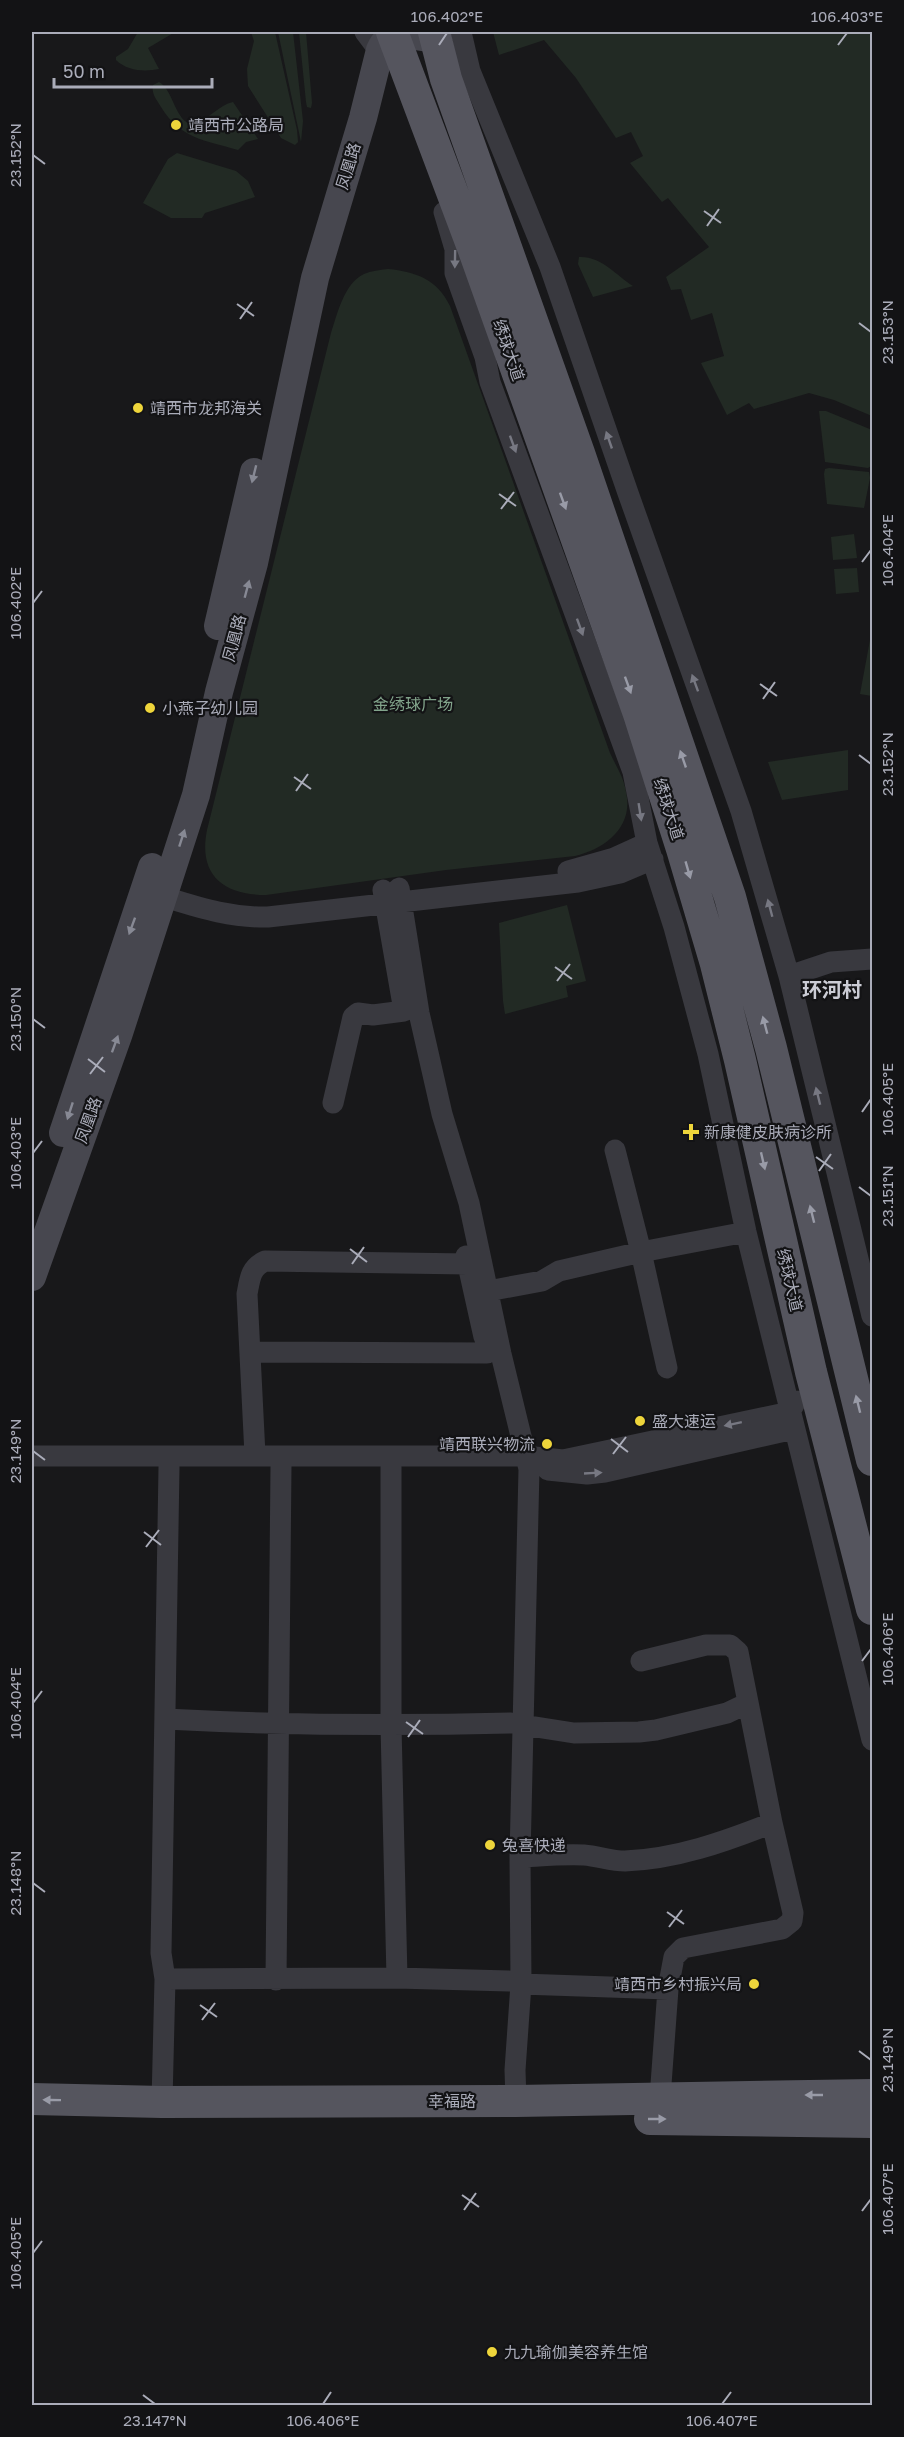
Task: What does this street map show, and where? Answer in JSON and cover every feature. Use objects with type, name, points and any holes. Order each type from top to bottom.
[{"type":"main road","points":[[377,35],[444,34]]},
{"type":"main road","name":"绣球大道","points":[[444,34],[446,79],[608,537],[705,819],[734,913],[873,1460]]},
{"type":"main road","name":"凤凰路","points":[[32,1276],[119,1033],[156,888],[302,268],[347,114],[377,35]]},
{"type":"main road","name":"绣球大道","points":[[377,35],[475,253],[639,714],[700,909],[740,1060],[811,1372],[870,1599]]},
{"type":"main road","name":"凤凰路","points":[[32,1230],[131,926],[156,888]]},
{"type":"main road","name":"幸福路","points":[[32,2099],[162,2102],[511,2101],[873,2095]]},
{"type":"main road","name":"幸福路","points":[[32,2121],[667,2119],[873,2122]]},
{"type":"street","points":[[444,34],[470,70],[550,267],[741,811],[789,976],[873,1316]]},
{"type":"street","points":[[377,35],[395,75],[414,136],[451,230],[455,249],[455,273],[485,357],[490,382],[633,772],[650,851],[677,938],[792,1421],[873,1740]]},
{"type":"street","points":[[608,537],[628,493]]},
{"type":"street","points":[[156,888],[218,914],[268,917],[392,896],[573,870],[626,854],[650,851]]},
{"type":"street","points":[[392,896],[404,1011],[456,1203],[487,1353],[520,1462]]},
{"type":"street","points":[[392,896],[442,1114],[469,1203],[520,1462],[517,1724],[520,1857],[514,2070],[511,2101]]},
{"type":"street","points":[[789,976],[831,962],[873,959]]},
{"type":"street","points":[[333,1103],[353,1017],[358,1013],[373,1015],[404,1011]]},
{"type":"street","points":[[720,1112],[740,1060]]},
{"type":"street","points":[[615,1150],[667,1368]]},
{"type":"street","points":[[753,1257],[774,1210]]},
{"type":"street","points":[[488,1291],[542,1281],[559,1271],[641,1252],[746,1232]]},
{"type":"street","points":[[826,1274],[853,1238]]},
{"type":"street","points":[[255,1455],[247,1294],[252,1270],[265,1261],[468,1264]]},
{"type":"street","points":[[250,1352],[487,1353]]},
{"type":"street","points":[[792,1421],[811,1372]]},
{"type":"street","points":[[32,1471],[169,1467],[391,1467],[563,1460],[792,1421]]},
{"type":"street","points":[[32,1456],[255,1455],[520,1462]]},
{"type":"street","points":[[276,1980],[281,1466]]},
{"type":"street","points":[[162,2102],[165,1979],[161,1953],[169,1467]]},
{"type":"street","points":[[391,1467],[391,1726],[397,1978]]},
{"type":"street","points":[[845,1623],[870,1599]]},
{"type":"street","points":[[641,1662],[706,1645],[730,1645],[738,1652],[772,1823],[793,1906],[792,1921],[782,1929],[683,1948],[674,1957],[668,1989],[660,2098]]},
{"type":"street","points":[[165,1719],[279,1725],[517,1724],[574,1733],[639,1732],[727,1713],[748,1703]]},
{"type":"street","points":[[515,1982],[507,1856],[517,1724]]},
{"type":"street","points":[[520,1857],[579,1855],[615,1861],[652,1858],[727,1841],[772,1823]]},
{"type":"street","points":[[165,1979],[397,1978],[668,1989]]},
{"type":"green space","points":[[138,32],[175,32],[148,48],[159,69],[136,70],[116,60],[116,57],[128,49]]},
{"type":"green space","points":[[251,32],[275,32],[297,130],[298,142],[295,145],[281,138],[248,86],[247,69],[254,41]]},
{"type":"green space","points":[[278,32],[293,32],[303,121],[301,142]]},
{"type":"green space","points":[[299,32],[306,32],[311,108],[307,107],[306,102]]},
{"type":"green space","points":[[493,32],[872,32],[872,416],[834,400],[809,393],[754,409],[749,403],[727,415],[701,363],[724,356],[712,313],[691,320],[681,289],[671,290],[666,277],[709,247],[668,198],[662,202],[630,163],[643,156],[631,132],[616,138],[576,78],[544,40],[499,55]]},
{"type":"green space","points":[[159,82],[168,92],[179,114],[189,123],[200,121],[233,102],[258,139],[246,142],[238,150],[194,137],[185,132],[169,118],[155,97],[153,85]]},
{"type":"green space","points":[[177,153],[236,171],[248,181],[255,197],[205,213],[202,218],[171,218],[143,203],[168,159]]},
{"type":"green space","points":[[579,257],[601,263],[633,286],[593,297],[578,264]]},
{"type":"green space","name":"金绣球广场","points":[[388,269],[408,272],[425,278],[439,289],[450,306],[610,753],[624,782],[626,816],[615,834],[606,842],[575,856],[446,870],[266,895],[237,891],[217,879],[210,870],[205,846],[207,830],[336,317],[346,292],[357,278],[370,272]]},
{"type":"green space","points":[[819,411],[826,411],[872,430],[871,466],[868,468],[825,462]]},
{"type":"green space","points":[[825,469],[869,472],[870,478],[864,508],[827,504],[824,474]]},
{"type":"green space","points":[[854,534],[857,558],[833,560],[831,537]]},
{"type":"green space","points":[[857,568],[859,592],[836,594],[834,569]]},
{"type":"green space","points":[[872,629],[872,696],[860,694]]},
{"type":"green space","points":[[848,750],[848,790],[782,800],[768,762]]},
{"type":"green space","points":[[567,905],[586,981],[566,986],[568,997],[505,1014],[499,923]]},
{"type":"place","name":"靖西市公路局","points":[[176,125]]},
{"type":"place","name":"靖西市龙邦海关","points":[[138,408]]},
{"type":"place","name":"小燕子幼儿园","points":[[150,708]]},
{"type":"place","name":"新康健皮肤病诊所","points":[[691,1132]]},
{"type":"place","name":"盛大速运","points":[[640,1421]]},
{"type":"place","name":"靖西联兴物流","points":[[547,1444]]},
{"type":"place","name":"兔喜快递","points":[[490,1845]]},
{"type":"place","name":"靖西市乡村振兴局","points":[[754,1984]]},
{"type":"place","name":"九九瑜伽美容养生馆","points":[[492,2352]]},
{"type":"district","name":"环河村","points":[[832,990]]}]
